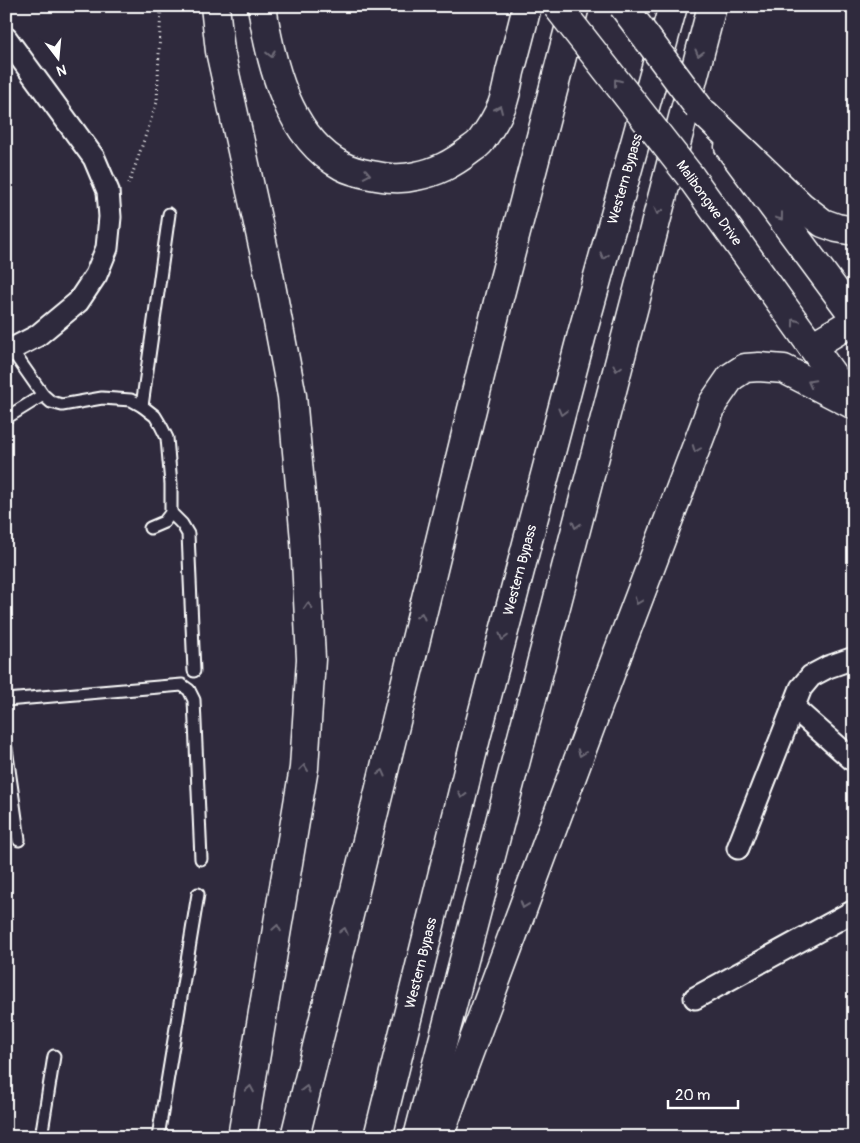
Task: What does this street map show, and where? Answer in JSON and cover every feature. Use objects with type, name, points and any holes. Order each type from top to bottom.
[{"type":"main road","points":[[215,6],[220,51],[267,264],[292,396],[305,540],[311,659],[304,768],[242,1137]]},
{"type":"main road","points":[[262,6],[266,36],[277,79],[290,108],[304,131],[316,146],[336,163],[357,172],[386,178],[407,178],[432,173],[456,161],[479,143],[492,125],[502,104],[527,6]]},
{"type":"main road","name":"Malibongwe Drive","points":[[557,6],[690,176],[854,405]]},
{"type":"main road","points":[[295,1137],[499,298],[575,6]]},
{"type":"main road","points":[[623,6],[854,316]]},
{"type":"main road","name":"Western Bypass","points":[[378,1137],[479,729],[582,334],[673,6]]},
{"type":"main road","points":[[418,1137],[712,6]]},
{"type":"main road","points":[[702,111],[801,206],[823,223],[854,231]]},
{"type":"main road","points":[[812,346],[854,321]]},
{"type":"main road","points":[[439,1137],[619,650],[713,403],[731,377],[745,368],[759,367],[784,369],[854,405]]},
{"type":"street","points":[[6,38],[94,158],[108,191],[110,217],[107,248],[96,275],[78,302],[36,336],[9,351]]},
{"type":"street","points":[[738,848],[801,688],[810,676],[828,667],[854,658]]},
{"type":"street","points":[[793,707],[854,761]]},
{"type":"street","points":[[695,998],[854,911]]},
{"type":"lane","points":[[142,406],[169,214]]},
{"type":"lane","points":[[9,351],[43,395],[51,402],[62,405],[102,398],[131,400],[155,416],[167,438],[171,484],[171,512],[164,522],[150,528]]},
{"type":"lane","points":[[6,418],[43,395]]},
{"type":"lane","points":[[171,512],[188,534],[194,671]]},
{"type":"lane","points":[[6,700],[182,685],[189,690],[194,700],[201,859]]},
{"type":"lane","points":[[6,748],[19,840]]},
{"type":"lane","points":[[158,1137],[198,894]]},
{"type":"lane","points":[[41,1137],[54,1056]]},
{"type":"path","points":[[110,217],[131,178],[157,102],[161,6]]}]
